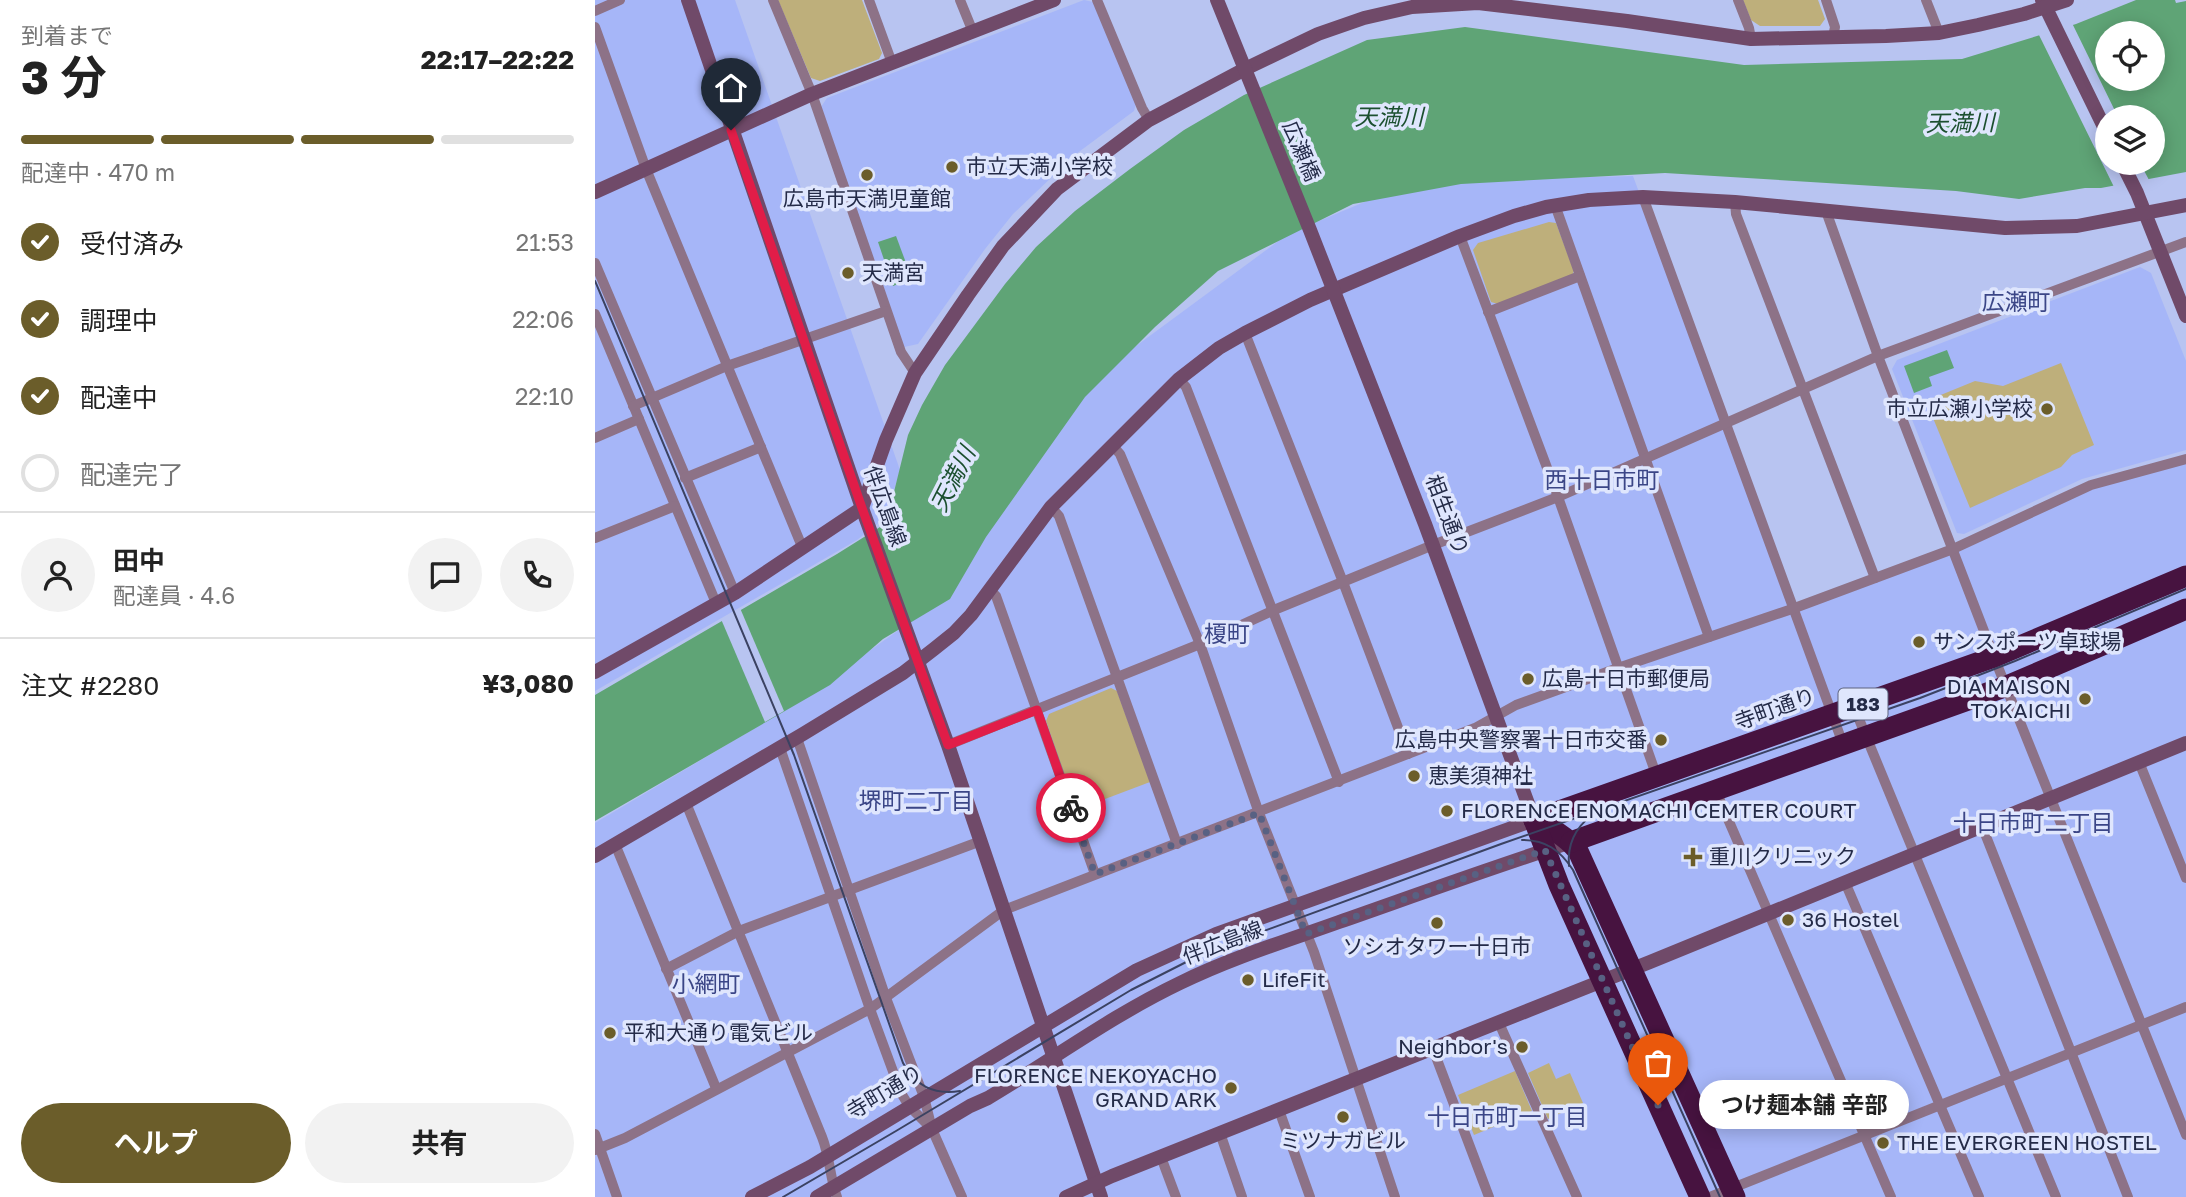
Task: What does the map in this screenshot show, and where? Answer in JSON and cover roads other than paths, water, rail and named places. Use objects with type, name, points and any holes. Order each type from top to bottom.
[{"type":"highway","name":"寺町通り","points":[[1534,820],[1994,657],[2186,576]]},
{"type":"highway","name":"183","points":[[1571,842],[2007,686],[2186,609]]},
{"type":"highway","points":[[1534,820],[1556,831],[1578,851],[1733,1193]]},
{"type":"highway","name":"相生通り","points":[[1534,820],[1602,981],[1700,1197]]},
{"type":"street","points":[[595,11],[620,0]]},
{"type":"street","name":"伴広島線","points":[[688,0],[862,508],[919,661],[1053,1057],[1141,1003],[1223,964],[1571,842]]},
{"type":"street","points":[[773,0],[812,94],[901,352],[915,373]]},
{"type":"street","points":[[869,0],[892,63]]},
{"type":"street","points":[[960,0],[972,32]]},
{"type":"street","points":[[1097,0],[1149,120]]},
{"type":"street","name":"広瀬橋","points":[[1217,0],[1310,230]]},
{"type":"street","points":[[1738,0],[1751,39]]},
{"type":"street","points":[[1826,0],[1835,27],[1833,37]]},
{"type":"street","points":[[1926,0],[1940,33]]},
{"type":"street","points":[[595,672],[735,593],[862,508],[886,439],[915,373],[1003,246],[1057,189],[1149,120],[1318,34],[1364,18],[1429,5],[1484,2],[1751,39],[1940,33],[2001,20],[2043,4],[2067,0]]},
{"type":"street","points":[[595,192],[812,94],[1045,2]]},
{"type":"street","points":[[2043,4],[2095,109]]},
{"type":"street","points":[[595,27],[646,169],[803,548]]},
{"type":"street","points":[[2127,175],[2186,316]]},
{"type":"street","points":[[595,856],[903,673],[954,633],[971,615],[1051,507],[1179,379],[1219,348],[1334,290],[1459,236],[1514,216],[1555,205],[1643,197],[1735,202],[2005,228],[2077,226],[2186,205]]},
{"type":"street","points":[[1643,197],[1843,744]]},
{"type":"street","points":[[1735,202],[1736,214],[1875,578]]},
{"type":"street","points":[[1555,205],[1709,637]]},
{"type":"street","points":[[1826,211],[1878,356],[1994,657],[2186,1135]]},
{"type":"street","name":"相生通り","points":[[1310,230],[1433,545],[1534,820]]},
{"type":"street","points":[[1459,236],[1558,497],[1657,777]]},
{"type":"street","points":[[948,745],[1433,545],[1558,497],[1878,356],[2186,242]]},
{"type":"street","points":[[595,263],[735,593]]},
{"type":"street","points":[[1488,312],[1580,276]]},
{"type":"street","points":[[633,406],[727,366],[886,311]]},
{"type":"street","points":[[595,314],[716,603]]},
{"type":"street","points":[[1245,333],[1408,754]]},
{"type":"street","points":[[595,348],[607,343]]},
{"type":"street","points":[[1179,379],[1186,387],[1339,782]]},
{"type":"street","points":[[595,438],[639,419]]},
{"type":"street","points":[[1112,444],[1120,454],[1200,643],[1259,813],[1306,934],[1395,1197]]},
{"type":"street","points":[[685,478],[761,447]]},
{"type":"street","points":[[597,1149],[625,1138],[870,1009],[1004,910],[1475,728],[1516,705],[1792,609],[1953,549],[2091,485],[2186,459]]},
{"type":"street","points":[[595,538],[675,506]]},
{"type":"street","points":[[1051,507],[1059,516],[1177,844]]},
{"type":"street","points":[[989,589],[996,596],[1095,874]]},
{"type":"street","points":[[1854,708],[2056,1197]]},
{"type":"street","points":[[797,738],[886,998],[924,1097],[932,1129],[962,1197]]},
{"type":"street","points":[[1066,1197],[1098,1190],[1161,1157],[1631,970],[2186,743]]},
{"type":"street","points":[[780,748],[901,1093],[909,1106],[932,1129]]},
{"type":"street","points":[[2139,762],[2186,878]]},
{"type":"street","points":[[1715,789],[1891,1197]]},
{"type":"street","points":[[686,803],[829,1155],[836,1192]]},
{"type":"street","name":"伴広島線","points":[[1042,1026],[1137,970],[1180,949],[1534,820]]},
{"type":"street","points":[[1982,826],[2128,1197]]},
{"type":"street","points":[[666,969],[739,930],[981,841]]},
{"type":"street","points":[[615,844],[716,1088]]},
{"type":"street","points":[[1845,882],[1979,1197]]},
{"type":"street","points":[[1710,1197],[1733,1193],[1865,1134],[2186,1007]]},
{"type":"street","points":[[1499,1023],[1577,1197]]},
{"type":"street","name":"寺町通り","points":[[752,1197],[829,1155],[1042,1026]]},
{"type":"street","points":[[1433,1049],[1489,1197]]},
{"type":"street","points":[[817,1197],[836,1192],[932,1129],[1053,1057],[1098,1190]]},
{"type":"street","points":[[1279,1110],[1310,1197]]},
{"type":"street","points":[[1220,1133],[1242,1197]]},
{"type":"street","points":[[595,1134],[597,1149],[618,1197]]},
{"type":"street","points":[[1161,1157],[1175,1197]]},
{"type":"water","name":"天満川","points":[[2136,0],[2175,0],[2176,3],[2186,1],[2186,172],[2101,188],[2085,188],[2019,199],[1956,191],[1665,173],[1461,184],[1353,204],[1218,271],[1155,327],[1085,397],[986,537],[950,599],[883,639],[830,685],[595,821],[595,695],[880,527],[891,504],[908,435],[922,405],[945,365],[1036,247],[1075,211],[1130,169],[1184,130],[1244,95],[1367,40],[1465,27],[1744,65],[1962,59],[2076,24]]},
{"type":"water","points":[[896,236],[912,279],[893,286],[878,242]]},
{"type":"water","points":[[1947,350],[1954,368],[1929,377],[1932,386],[1914,393],[1904,366]]},
{"type":"tram line","points":[[595,281],[794,755],[903,1063],[914,1078],[926,1087],[942,1092],[960,1091]]},
{"type":"tram line","points":[[783,1197],[1131,990],[1204,953],[1501,844],[1920,698],[2186,589]]},
{"type":"tram line","points":[[1569,866],[1569,851],[1573,838],[1592,815]]},
{"type":"tram line","points":[[1522,840],[1538,842],[1552,848],[1573,870],[1720,1197]]},
{"type":"place","name":"市立天満小学校","points":[[952,167]]},
{"type":"place","name":"広島市天満児童館","points":[[867,175]]},
{"type":"place","name":"天満宮","points":[[848,273]]},
{"type":"place","name":"市立広瀬小学校","points":[[2047,409]]},
{"type":"place","name":"サンスポーツ卓球場","points":[[1919,642]]},
{"type":"place","name":"広島十日市郵便局","points":[[1528,679]]},
{"type":"place","name":"DIA MAISON TOKAICHI","points":[[2085,699]]},
{"type":"place","name":"広島中央警察署十日市交番","points":[[1661,740]]},
{"type":"place","name":"恵美須神社","points":[[1414,776]]},
{"type":"place","name":"FLORENCE ENOMACHI CEMTER COURT","points":[[1447,811]]},
{"type":"place","name":"重川クリニック","points":[[1693,857]]},
{"type":"place","name":"36 Hostel","points":[[1788,920]]},
{"type":"place","name":"ソシオタワー十日市","points":[[1437,923]]},
{"type":"place","name":"LifeFit","points":[[1248,980]]},
{"type":"place","name":"平和大通り電気ビル","points":[[610,1033]]},
{"type":"place","name":"Neighbor's","points":[[1522,1047]]},
{"type":"place","name":"FLORENCE NEKOYACHO GRAND ARK","points":[[1231,1088]]},
{"type":"place","name":"つけ麺本舗 辛部","points":[[1658,1105]]},
{"type":"place","name":"ミツナガビル","points":[[1343,1117]]},
{"type":"place","name":"THE EVERGREEN HOSTEL","points":[[1883,1143]]},
{"type":"district","name":"広瀬町","points":[[2016,302]]},
{"type":"district","name":"西十日市町","points":[[1602,480]]},
{"type":"district","name":"榎町","points":[[1227,634]]},
{"type":"district","name":"堺町二丁目","points":[[916,801]]},
{"type":"district","name":"十日市町二丁目","points":[[2033,823]]},
{"type":"district","name":"小網町","points":[[706,984]]},
{"type":"district","name":"十日市町一丁目","points":[[1507,1117]]}]
